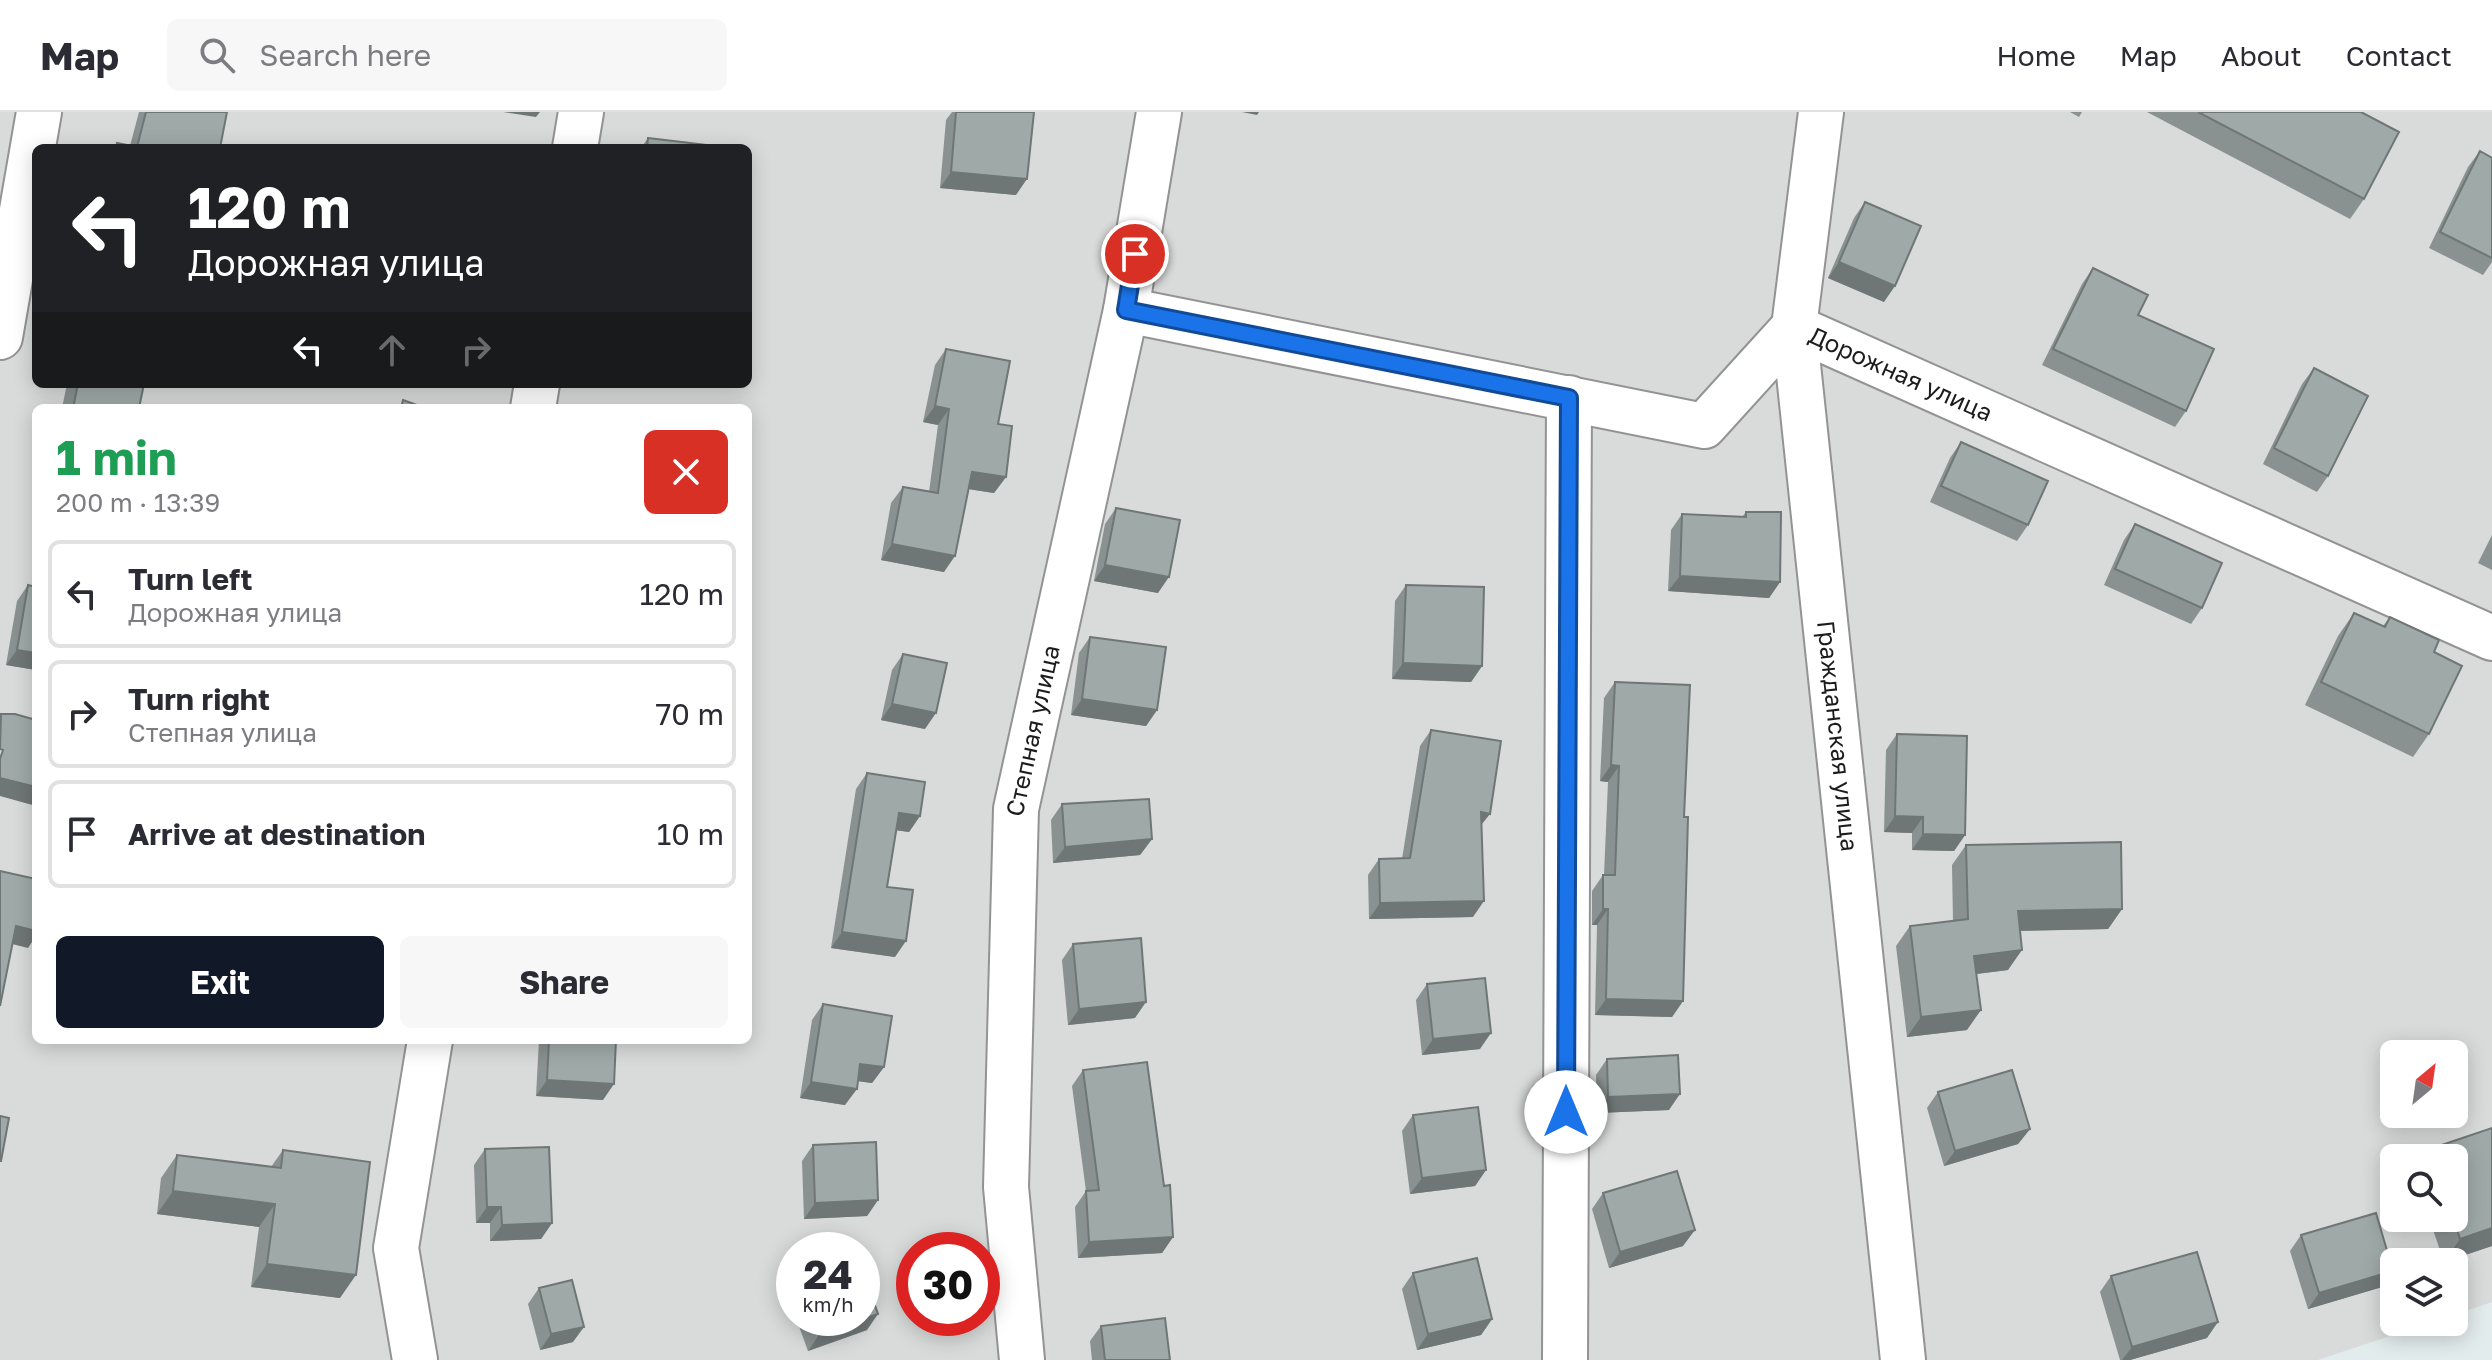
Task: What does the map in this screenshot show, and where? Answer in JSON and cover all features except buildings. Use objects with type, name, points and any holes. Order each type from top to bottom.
[{"type":"street","points":[[33,144],[39,112]]},
{"type":"street","points":[[576,144],[581,112]]},
{"type":"street","name":"Степная улица","points":[[1022,1360],[1006,1187],[1016,809],[1126,310],[1159,112]]},
{"type":"street","name":"Гражданская улица","points":[[1821,112],[1794,327],[1903,1360]]},
{"type":"street","points":[[0,337],[32,152]]},
{"type":"street","name":"Дорожная улица","points":[[1126,310],[1704,426],[1794,327],[2492,638]]},
{"type":"street","points":[[1565,1360],[1569,398]]},
{"type":"street","points":[[415,1360],[396,1248],[429,1044]]},
{"type":"shaded area","points":[[0,112],[2492,112],[2492,1302],[2468,1310],[2468,1248],[2380,1248],[2380,1336],[2390,1336],[2318,1360],[0,1360]]},
{"type":"route","points":[[1135,254],[1126,310],[1569,398],[1566,1112]]}]
